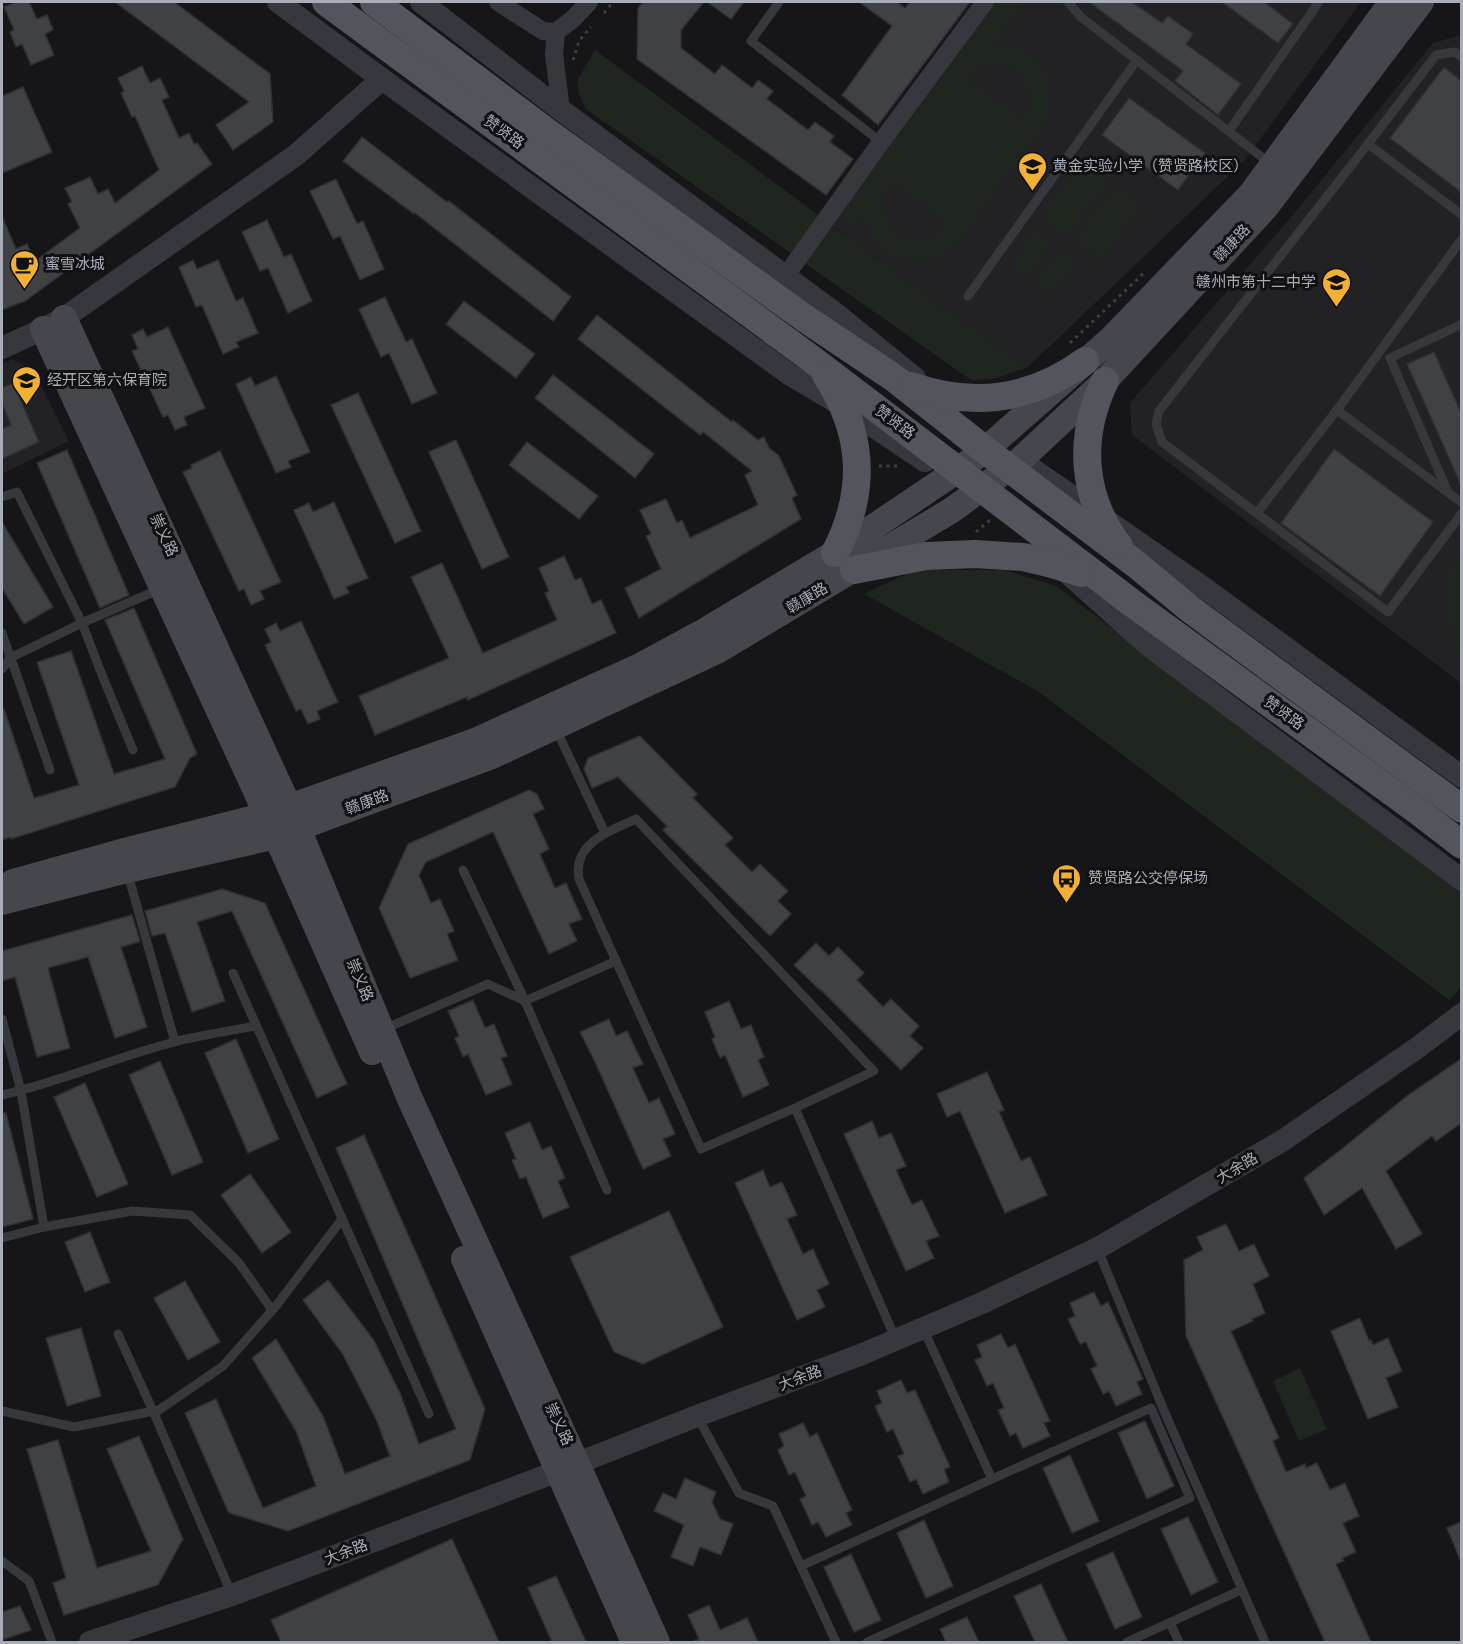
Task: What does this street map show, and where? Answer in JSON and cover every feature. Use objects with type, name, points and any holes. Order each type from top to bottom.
[{"type":"main road","name":"赞贤路","points":[[326,2],[813,360],[977,492],[1418,811],[1461,845]]},
{"type":"main road","name":"赞贤路","points":[[374,2],[547,132],[803,317],[990,446],[1190,609],[1459,798]]},
{"type":"main road","name":"赣康路","points":[[2,902],[127,870],[492,756],[717,651],[845,561],[953,473],[990,446],[1077,352],[1111,339],[1251,194],[1392,2]]},
{"type":"main road","name":"赣康路","points":[[2,885],[128,850],[282,821],[476,741],[642,665],[845,561],[952,510],[1014,465],[1105,381],[1266,207],[1421,2]]},
{"type":"main road","name":"崇义路","points":[[53,323],[162,588],[282,821],[568,1468],[657,1642]]},
{"type":"main road","name":"崇义路","points":[[53,323],[282,821],[381,1030],[568,1468],[634,1642]]},
{"type":"main road","points":[[894,378],[934,394],[966,399],[985,399],[1021,393],[1055,381],[1077,352]]},
{"type":"main road","points":[[813,360],[826,373],[843,406],[854,439],[857,478],[845,561],[972,554],[1023,558],[1060,566],[1098,580],[1132,603]]},
{"type":"main road","points":[[1105,381],[1097,398],[1088,433],[1087,452],[1091,488],[1101,517],[1113,538],[1137,566]]},
{"type":"street","points":[[278,2],[789,374],[953,473]]},
{"type":"street","points":[[421,2],[561,110],[835,313],[934,394],[990,446]]},
{"type":"street","points":[[498,2],[543,31],[556,32],[573,19],[589,2]]},
{"type":"street","points":[[785,277],[985,2]]},
{"type":"street","points":[[556,32],[554,54],[561,110]]},
{"type":"street","points":[[2,348],[53,323],[296,155],[382,79]]},
{"type":"street","points":[[1014,465],[1101,517],[1207,590],[1459,798]]},
{"type":"street","points":[[977,492],[1149,646],[1461,877]]},
{"type":"street","points":[[1418,811],[1441,850],[1461,877]]},
{"type":"street","name":"大余路","points":[[90,1642],[232,1595],[568,1468],[697,1416],[860,1355],[982,1303],[1098,1248],[1282,1141],[1417,1048],[1461,1014]]},
{"type":"lane","points":[[779,2],[751,41],[881,142]]},
{"type":"lane","points":[[1068,2],[1081,17],[1272,165]]},
{"type":"lane","points":[[1228,131],[1319,2]]},
{"type":"lane","points":[[1461,57],[1455,52],[1436,55],[1159,411],[1156,424],[1162,442],[1388,612],[1461,513]]},
{"type":"lane","points":[[968,296],[1137,60]]},
{"type":"lane","points":[[1368,144],[1461,215]]},
{"type":"lane","points":[[1257,513],[1337,410],[1461,239]]},
{"type":"lane","points":[[1390,358],[1461,324]]},
{"type":"lane","points":[[1381,350],[1390,358],[1448,492]]},
{"type":"lane","points":[[1337,410],[1461,503]]},
{"type":"lane","points":[[2,497],[17,492],[82,623],[134,750]]},
{"type":"lane","points":[[2,669],[10,658],[162,588]]},
{"type":"lane","points":[[2,633],[50,770]]},
{"type":"lane","points":[[555,727],[604,833]]},
{"type":"lane","points":[[636,819],[874,1071],[701,1149],[579,879],[579,862],[584,850],[604,833],[636,819]]},
{"type":"lane","points":[[127,870],[175,1042]]},
{"type":"lane","points":[[463,870],[525,1001],[607,1190]]},
{"type":"lane","points":[[381,1030],[488,984],[525,1001],[616,961]]},
{"type":"lane","points":[[233,974],[429,1414]]},
{"type":"lane","points":[[2,1019],[21,1091],[44,1227]]},
{"type":"lane","points":[[2,1095],[175,1042],[256,1026]]},
{"type":"lane","points":[[795,1108],[896,1340]]},
{"type":"lane","points":[[2,1238],[44,1227],[132,1211],[190,1215],[239,1263],[272,1310]]},
{"type":"lane","points":[[2,1411],[74,1427],[159,1410],[224,1366],[272,1310],[342,1219]]},
{"type":"lane","points":[[1098,1248],[1165,1413],[1264,1642]]},
{"type":"lane","points":[[923,1328],[992,1479]]},
{"type":"lane","points":[[118,1334],[232,1595]]},
{"type":"lane","points":[[801,1566],[1151,1408],[1190,1498],[867,1642]]},
{"type":"lane","points":[[697,1416],[739,1493],[773,1506],[836,1642]]},
{"type":"lane","points":[[2,1561],[29,1581],[52,1642]]},
{"type":"lane","points":[[1127,1642],[1242,1590]]},
{"type":"lane","points":[[1170,1623],[1179,1642]]},
{"type":"path","points":[[600,17],[614,2]]},
{"type":"path","points":[[572,61],[579,41],[593,25]]},
{"type":"path","points":[[1077,352],[1145,271]]},
{"type":"shaded area","name":"黄金实验小学（赞贤路校区）","points":[[992,2],[1361,2],[1244,161],[1028,367],[828,222]]},
{"type":"shaded area","points":[[997,2],[1025,2],[991,45],[1015,48],[1037,62],[1048,83],[1049,106],[1046,118],[1040,130],[958,242],[944,253],[930,259],[916,261],[903,259],[890,253],[879,244],[870,232],[863,216],[856,226],[839,214]],"holes":[[[993,62],[1013,68],[1025,82],[1029,99],[1022,119],[965,78],[977,66]],[[891,181],[949,222],[937,235],[924,241],[911,240],[898,235],[889,225],[883,212],[883,197]]]},
{"type":"shaded area","name":"赣州市第十二中学","points":[[1461,35],[1461,683],[1132,435],[1130,403],[1297,210],[1433,43]]},
{"type":"shaded area","points":[[595,50],[955,316],[1028,367],[994,379],[971,380],[586,109],[579,94],[577,81]]},
{"type":"shaded area","points":[[1081,163],[1107,183],[1067,235],[1041,215]]},
{"type":"shaded area","points":[[1115,187],[1140,207],[1101,259],[1075,239]]},
{"type":"shaded area","points":[[1035,232],[1050,243],[1026,276],[1011,265]]},
{"type":"shaded area","points":[[1060,251],[1074,262],[1050,294],[1036,283]]},
{"type":"shaded area","name":"经开区第六保育院","points":[[12,359],[33,370],[69,441],[2,474],[2,364]]},
{"type":"shaded area","points":[[1461,545],[1461,658],[1451,630],[1448,587],[1450,573]]},
{"type":"shaded area","points":[[915,570],[1005,570],[1056,586],[1461,891],[1461,988],[1449,1000],[1039,692],[864,594]]},
{"type":"shaded area","points":[[1300,1368],[1327,1429],[1299,1441],[1273,1381]]},
{"type":"building","points":[[17,2],[29,2],[37,19],[47,15],[53,30],[45,34],[54,55],[31,65],[22,44],[16,47],[10,32],[14,30],[4,7]]},
{"type":"building","points":[[115,2],[174,2],[270,74],[273,122],[233,150],[216,125],[249,102]]},
{"type":"building","points":[[643,2],[704,2],[681,30],[681,48],[715,74],[722,65],[752,88],[758,80],[773,91],[767,99],[808,130],[815,122],[834,136],[830,142],[853,159],[826,195],[637,59],[638,8]]},
{"type":"building","points":[[707,2],[744,2],[731,19]]},
{"type":"building","points":[[859,2],[897,2],[905,8],[910,2],[970,2],[878,125],[842,95],[892,26]]},
{"type":"building","points":[[1089,2],[1132,2],[1162,23],[1168,16],[1193,34],[1186,44],[1241,84],[1218,115],[1175,81],[1183,71]]},
{"type":"building","points":[[1222,2],[1264,2],[1293,24],[1278,43]]},
{"type":"building","points":[[142,66],[150,83],[160,78],[169,97],[162,100],[179,138],[189,133],[194,144],[197,143],[212,164],[25,301],[2,310],[2,216],[16,249],[27,244],[35,261],[80,228],[68,204],[72,202],[65,188],[90,177],[98,194],[108,189],[115,203],[159,170],[135,116],[132,117],[121,93],[124,91],[118,78]]},
{"type":"building","points":[[1444,67],[1461,81],[1461,192],[1390,138]]},
{"type":"building","points":[[23,87],[52,152],[2,173],[2,96]]},
{"type":"building","points":[[1129,98],[1205,153],[1178,190],[1102,135]]},
{"type":"building","points":[[362,137],[447,202],[449,201],[571,297],[553,321],[415,213],[343,161]]},
{"type":"building","points":[[336,179],[357,224],[363,221],[384,269],[360,280],[340,236],[333,239],[310,191]]},
{"type":"building","points":[[267,220],[284,257],[291,254],[312,301],[288,313],[268,268],[260,271],[242,232]]},
{"type":"building","points":[[193,260],[197,269],[218,260],[236,301],[243,298],[258,333],[236,342],[239,347],[223,354],[202,305],[196,307],[179,267]]},
{"type":"building","points":[[385,297],[406,342],[412,339],[437,393],[412,404],[389,353],[381,357],[359,309]]},
{"type":"building","points":[[464,301],[535,354],[516,378],[446,324]]},
{"type":"building","points":[[597,315],[732,422],[733,420],[758,440],[764,437],[769,448],[779,456],[797,495],[792,498],[801,519],[639,618],[625,588],[661,569],[646,536],[651,534],[640,510],[666,499],[677,523],[682,520],[690,538],[758,505],[745,475],[752,471],[703,432],[700,435],[578,339]]},
{"type":"building","points":[[168,327],[205,408],[184,417],[187,425],[175,430],[168,415],[163,417],[132,351],[138,349],[132,335],[143,329],[147,337]]},
{"type":"building","points":[[1434,352],[1461,413],[1461,485],[1407,364]]},
{"type":"building","points":[[553,375],[654,454],[635,478],[535,398]]},
{"type":"building","points":[[276,376],[310,452],[288,461],[291,467],[276,473],[236,384],[251,377],[255,386]]},
{"type":"building","name":"经开区第六保育院","points":[[13,383],[39,442],[2,459],[2,429],[11,425],[2,403],[2,388]]},
{"type":"building","points":[[358,393],[421,531],[395,543],[331,405]]},
{"type":"building","points":[[456,440],[509,557],[482,569],[429,452]]},
{"type":"building","points":[[527,442],[598,496],[579,519],[509,465]]},
{"type":"building","points":[[1334,449],[1433,522],[1380,596],[1281,523]]},
{"type":"building","points":[[67,450],[129,595],[100,608],[37,463]]},
{"type":"building","points":[[220,451],[281,582],[260,591],[264,599],[251,605],[244,589],[239,591],[183,472],[192,468],[191,465]]},
{"type":"building","points":[[334,502],[368,578],[346,587],[349,593],[334,599],[294,510],[309,503],[313,512]]},
{"type":"building","points":[[2,522],[53,607],[24,624],[2,588]]},
{"type":"building","points":[[564,556],[575,580],[581,578],[592,604],[601,600],[616,633],[468,700],[467,697],[375,735],[359,696],[449,658],[411,577],[442,563],[483,653],[557,620],[545,593],[549,591],[539,568]]},
{"type":"building","points":[[134,608],[197,754],[190,758],[175,787],[2,840],[2,709],[4,709],[34,798],[79,785],[37,662],[71,651],[114,774],[165,759],[105,620]]},
{"type":"building","points":[[301,621],[338,702],[317,711],[320,719],[308,724],[301,709],[296,711],[265,645],[271,642],[265,629],[276,623],[280,631]]},
{"type":"building","points":[[640,736],[697,794],[693,798],[733,838],[725,845],[752,872],[760,864],[788,891],[778,901],[791,914],[770,936],[663,830],[667,826],[618,777],[592,788],[584,769],[588,758]]},
{"type":"building","points":[[529,790],[537,794],[544,809],[533,814],[549,849],[540,854],[555,888],[566,883],[582,919],[569,924],[577,941],[549,954],[493,832],[426,862],[419,875],[431,903],[440,899],[454,931],[447,934],[458,960],[410,978],[379,908],[408,844]]},
{"type":"building","points":[[222,889],[265,903],[347,1084],[317,1098],[232,911],[197,922],[225,1001],[192,1012],[165,933],[152,936],[145,911]]},
{"type":"building","points":[[132,915],[140,941],[121,947],[147,1027],[115,1038],[88,957],[48,968],[70,1048],[37,1057],[15,977],[2,981],[2,951]]},
{"type":"building","points":[[816,943],[829,956],[838,947],[864,973],[857,980],[883,1007],[891,999],[919,1026],[910,1036],[923,1048],[901,1070],[794,965]]},
{"type":"building","points":[[473,1000],[485,1028],[494,1024],[507,1056],[501,1058],[512,1084],[486,1095],[468,1054],[463,1057],[455,1038],[459,1036],[448,1011]]},
{"type":"building","points":[[729,1001],[741,1029],[751,1025],[764,1057],[758,1060],[769,1085],[743,1097],[725,1055],[720,1058],[705,1012]]},
{"type":"building","points":[[609,1019],[616,1036],[627,1031],[643,1064],[633,1068],[642,1088],[649,1103],[659,1098],[675,1134],[663,1139],[671,1156],[643,1169],[580,1032]]},
{"type":"building","points":[[236,1039],[279,1139],[248,1153],[205,1053]]},
{"type":"building","points":[[1461,1059],[1461,1123],[1436,1141],[1432,1136],[1386,1171],[1422,1234],[1396,1249],[1362,1188],[1324,1215],[1304,1178],[1407,1096]]},
{"type":"building","points":[[160,1061],[203,1162],[172,1175],[129,1075]]},
{"type":"building","points":[[987,1072],[1004,1110],[999,1112],[1021,1161],[1030,1157],[1047,1195],[1005,1213],[960,1111],[947,1117],[937,1094]]},
{"type":"building","points":[[85,1083],[128,1184],[97,1197],[54,1097]]},
{"type":"building","points":[[2,1113],[6,1113],[33,1219],[2,1227]]},
{"type":"building","points":[[872,1121],[879,1138],[891,1133],[906,1166],[896,1170],[912,1205],[922,1200],[939,1236],[926,1241],[934,1258],[906,1271],[844,1134]]},
{"type":"building","points":[[530,1122],[542,1150],[551,1146],[565,1178],[558,1181],[569,1207],[543,1218],[526,1177],[520,1179],[512,1160],[516,1159],[505,1133]]},
{"type":"building","points":[[364,1135],[485,1409],[470,1460],[288,1531],[228,1511],[185,1413],[216,1399],[263,1508],[316,1486],[296,1431],[252,1358],[276,1339],[323,1416],[345,1474],[390,1456],[376,1419],[342,1353],[303,1300],[328,1280],[373,1339],[400,1393],[419,1444],[456,1429],[336,1148]]},
{"type":"building","points":[[763,1170],[770,1187],[782,1182],[797,1215],[787,1219],[803,1254],[813,1249],[829,1284],[817,1290],[825,1307],[797,1320],[735,1183]]},
{"type":"building","points":[[250,1174],[291,1232],[262,1253],[221,1195]]},
{"type":"building","points":[[669,1211],[723,1327],[643,1364],[614,1352],[570,1257]]},
{"type":"building","points":[[1226,1224],[1239,1251],[1254,1244],[1269,1276],[1253,1284],[1265,1313],[1231,1331],[1279,1438],[1273,1441],[1286,1472],[1305,1464],[1306,1468],[1317,1463],[1330,1490],[1345,1483],[1359,1516],[1343,1523],[1356,1552],[1342,1558],[1344,1561],[1336,1564],[1371,1642],[1325,1642],[1186,1336],[1184,1260],[1203,1250],[1197,1237]]},
{"type":"building","points":[[90,1232],[110,1282],[85,1292],[65,1242]]},
{"type":"building","points":[[185,1281],[220,1342],[188,1360],[154,1298]]},
{"type":"building","points":[[1094,1292],[1101,1306],[1108,1302],[1143,1379],[1137,1382],[1142,1394],[1116,1406],[1109,1391],[1103,1394],[1091,1369],[1097,1366],[1086,1342],[1080,1344],[1068,1319],[1075,1316],[1070,1303]]},
{"type":"building","points":[[1360,1318],[1369,1341],[1371,1340],[1373,1345],[1388,1338],[1402,1371],[1386,1378],[1398,1407],[1368,1419],[1331,1331]]},
{"type":"building","points":[[81,1328],[101,1396],[67,1406],[46,1338]]},
{"type":"building","points":[[1001,1334],[1008,1348],[1015,1344],[1050,1421],[1044,1423],[1050,1436],[1023,1448],[1016,1433],[1010,1436],[998,1410],[1004,1408],[993,1383],[987,1386],[975,1360],[982,1357],[977,1345]]},
{"type":"building","points":[[901,1380],[907,1393],[915,1390],[950,1467],[944,1469],[949,1482],[923,1494],[916,1479],[910,1482],[898,1456],[904,1454],[893,1429],[887,1432],[875,1406],[882,1403],[877,1391]]},
{"type":"building","points":[[1145,1421],[1174,1486],[1147,1499],[1118,1433]]},
{"type":"building","points":[[803,1423],[810,1437],[817,1433],[852,1510],[846,1513],[852,1525],[826,1537],[818,1522],[812,1525],[800,1499],[806,1496],[795,1472],[789,1475],[778,1450],[784,1446],[779,1434]]},
{"type":"building","points":[[139,1436],[183,1539],[158,1585],[64,1615],[53,1583],[66,1578],[27,1449],[58,1440],[97,1568],[151,1551],[107,1449]]},
{"type":"building","points":[[1070,1455],[1099,1521],[1072,1533],[1043,1468]]},
{"type":"building","points":[[685,1478],[716,1492],[712,1502],[720,1519],[733,1524],[721,1555],[700,1547],[693,1566],[671,1557],[684,1525],[654,1511],[663,1493],[676,1499]]},
{"type":"building","points":[[1188,1517],[1218,1582],[1191,1595],[1161,1529]]},
{"type":"building","points":[[924,1520],[953,1586],[926,1598],[897,1533]]},
{"type":"building","points":[[1461,1522],[1461,1562],[1447,1528]]},
{"type":"building","points":[[452,1539],[499,1642],[281,1642],[271,1620]]},
{"type":"building","points":[[1113,1552],[1142,1617],[1115,1629],[1086,1564]]},
{"type":"building","points":[[851,1554],[881,1620],[854,1632],[824,1567]]},
{"type":"building","points":[[556,1576],[586,1642],[552,1642],[528,1588]]},
{"type":"building","points":[[1041,1584],[1068,1642],[1035,1642],[1014,1596]]},
{"type":"building","points":[[709,1605],[720,1630],[747,1618],[758,1642],[692,1642],[699,1639],[688,1615]]},
{"type":"building","points":[[20,1606],[31,1630],[2,1640],[2,1612]]},
{"type":"building","points":[[967,1617],[979,1642],[946,1642],[940,1629]]},
{"type":"place","name":"黄金实验小学（赞贤路校区）","points":[[1032,192]]},
{"type":"place","name":"蜜雪冰城","points":[[24,290]]},
{"type":"place","name":"赣州市第十二中学","points":[[1337,308]]},
{"type":"place","name":"经开区第六保育院","points":[[26,406]]},
{"type":"place","name":"赞贤路公交停保场","points":[[1067,904]]}]
